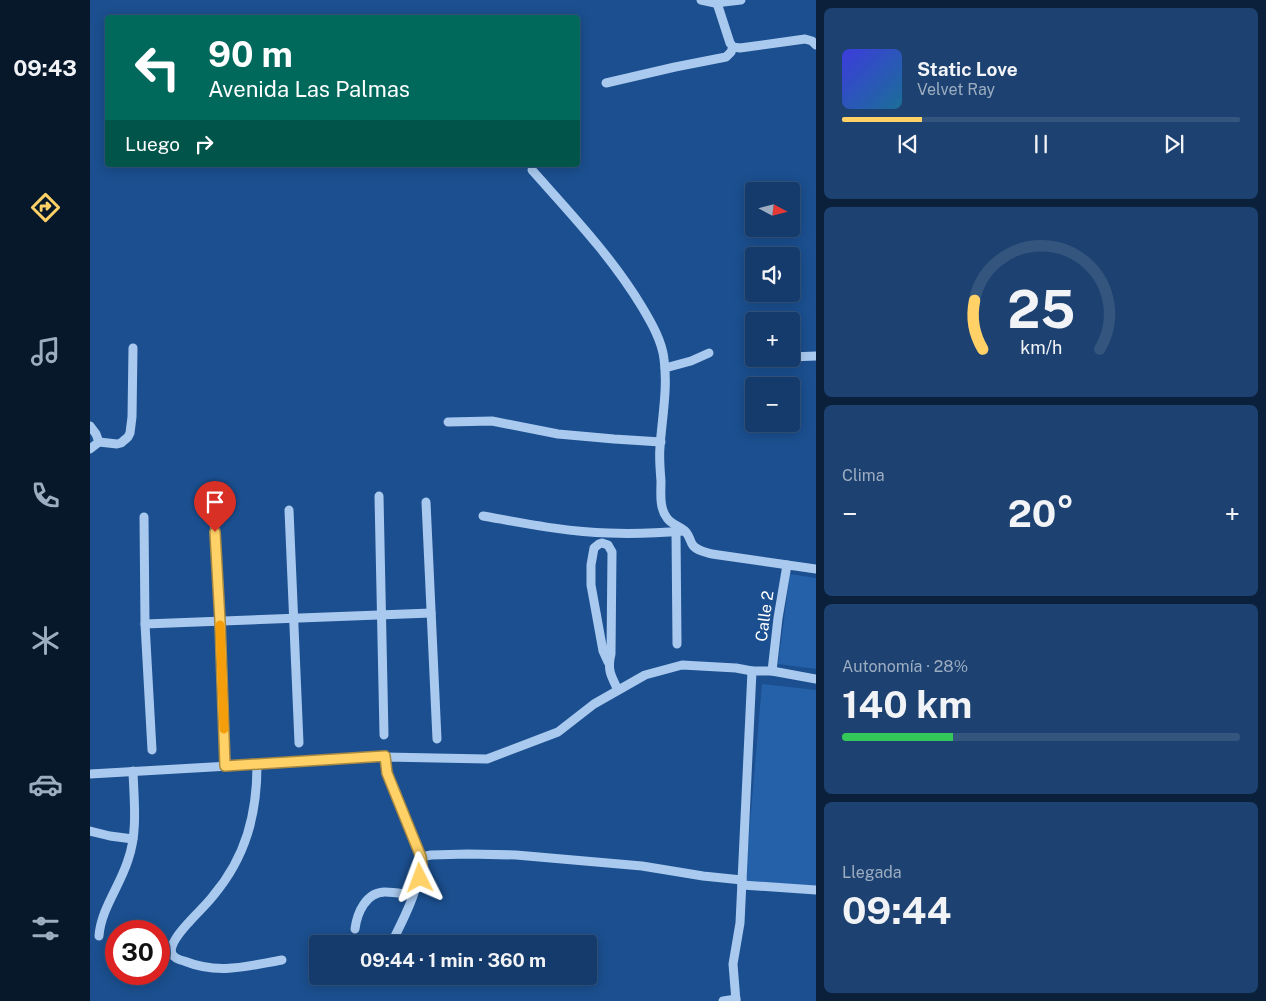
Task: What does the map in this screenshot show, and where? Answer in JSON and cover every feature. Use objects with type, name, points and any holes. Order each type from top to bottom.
[{"type":"street","points":[[701,0],[717,3],[741,0]]},
{"type":"street","points":[[717,3],[733,47],[740,48],[805,39],[812,41],[816,45]]},
{"type":"street","points":[[606,83],[675,66],[726,57],[733,47]]},
{"type":"street","points":[[532,170],[608,256],[634,293],[656,334],[664,358],[665,368],[660,494],[666,518],[690,538],[695,547],[702,552],[816,569]]},
{"type":"street","points":[[90,449],[99,442],[121,443],[130,433],[133,348]]},
{"type":"street","points":[[665,368],[691,361],[709,353]]},
{"type":"street","points":[[800,357],[816,356]]},
{"type":"street","points":[[448,422],[492,421],[558,434],[661,442]]},
{"type":"street","points":[[90,426],[94,430],[99,442]]},
{"type":"street","points":[[379,496],[384,735]]},
{"type":"street","points":[[426,502],[437,739]]},
{"type":"street","points":[[289,510],[299,743]]},
{"type":"street","points":[[214,515],[225,766]]},
{"type":"street","points":[[483,516],[606,533],[680,531]]},
{"type":"street","points":[[144,517],[145,624],[152,750]]},
{"type":"street","points":[[677,644],[680,531]]},
{"type":"street","points":[[608,662],[611,654],[612,549],[602,543],[594,548],[591,565],[591,585],[603,651],[608,662],[609,673],[618,690]]},
{"type":"street","name":"Calle 2","points":[[772,671],[787,565]]},
{"type":"street","points":[[145,624],[431,613]]},
{"type":"street","points":[[90,774],[385,756],[487,759],[558,732],[594,704],[645,674],[682,665],[772,671],[816,679]]},
{"type":"street","points":[[723,1001],[736,1000],[733,964],[740,923],[752,671]]},
{"type":"street","points":[[385,756],[387,773],[421,857],[422,865],[420,878],[396,935]]},
{"type":"street","points":[[257,765],[257,784],[253,815],[239,857],[213,896],[174,941],[171,952],[176,958],[188,963],[220,969],[282,960]]},
{"type":"street","points":[[99,936],[103,918],[128,863],[133,839],[135,820],[133,772]]},
{"type":"street","points":[[90,831],[133,839]]},
{"type":"street","points":[[421,857],[468,854],[516,855],[642,866],[742,882],[816,890]]},
{"type":"street","points":[[354,929],[359,913],[367,900],[376,894],[386,892],[413,895]]},
{"type":"shaded area","points":[[790,574],[816,578],[816,669],[778,664]]},
{"type":"shaded area","points":[[762,684],[816,690],[816,886],[745,881]]},
{"type":"slow traffic","points":[[220,625],[224,729]]},
{"type":"route","points":[[215,532],[225,766],[385,756],[387,773],[421,857],[422,872],[420,878]]}]
